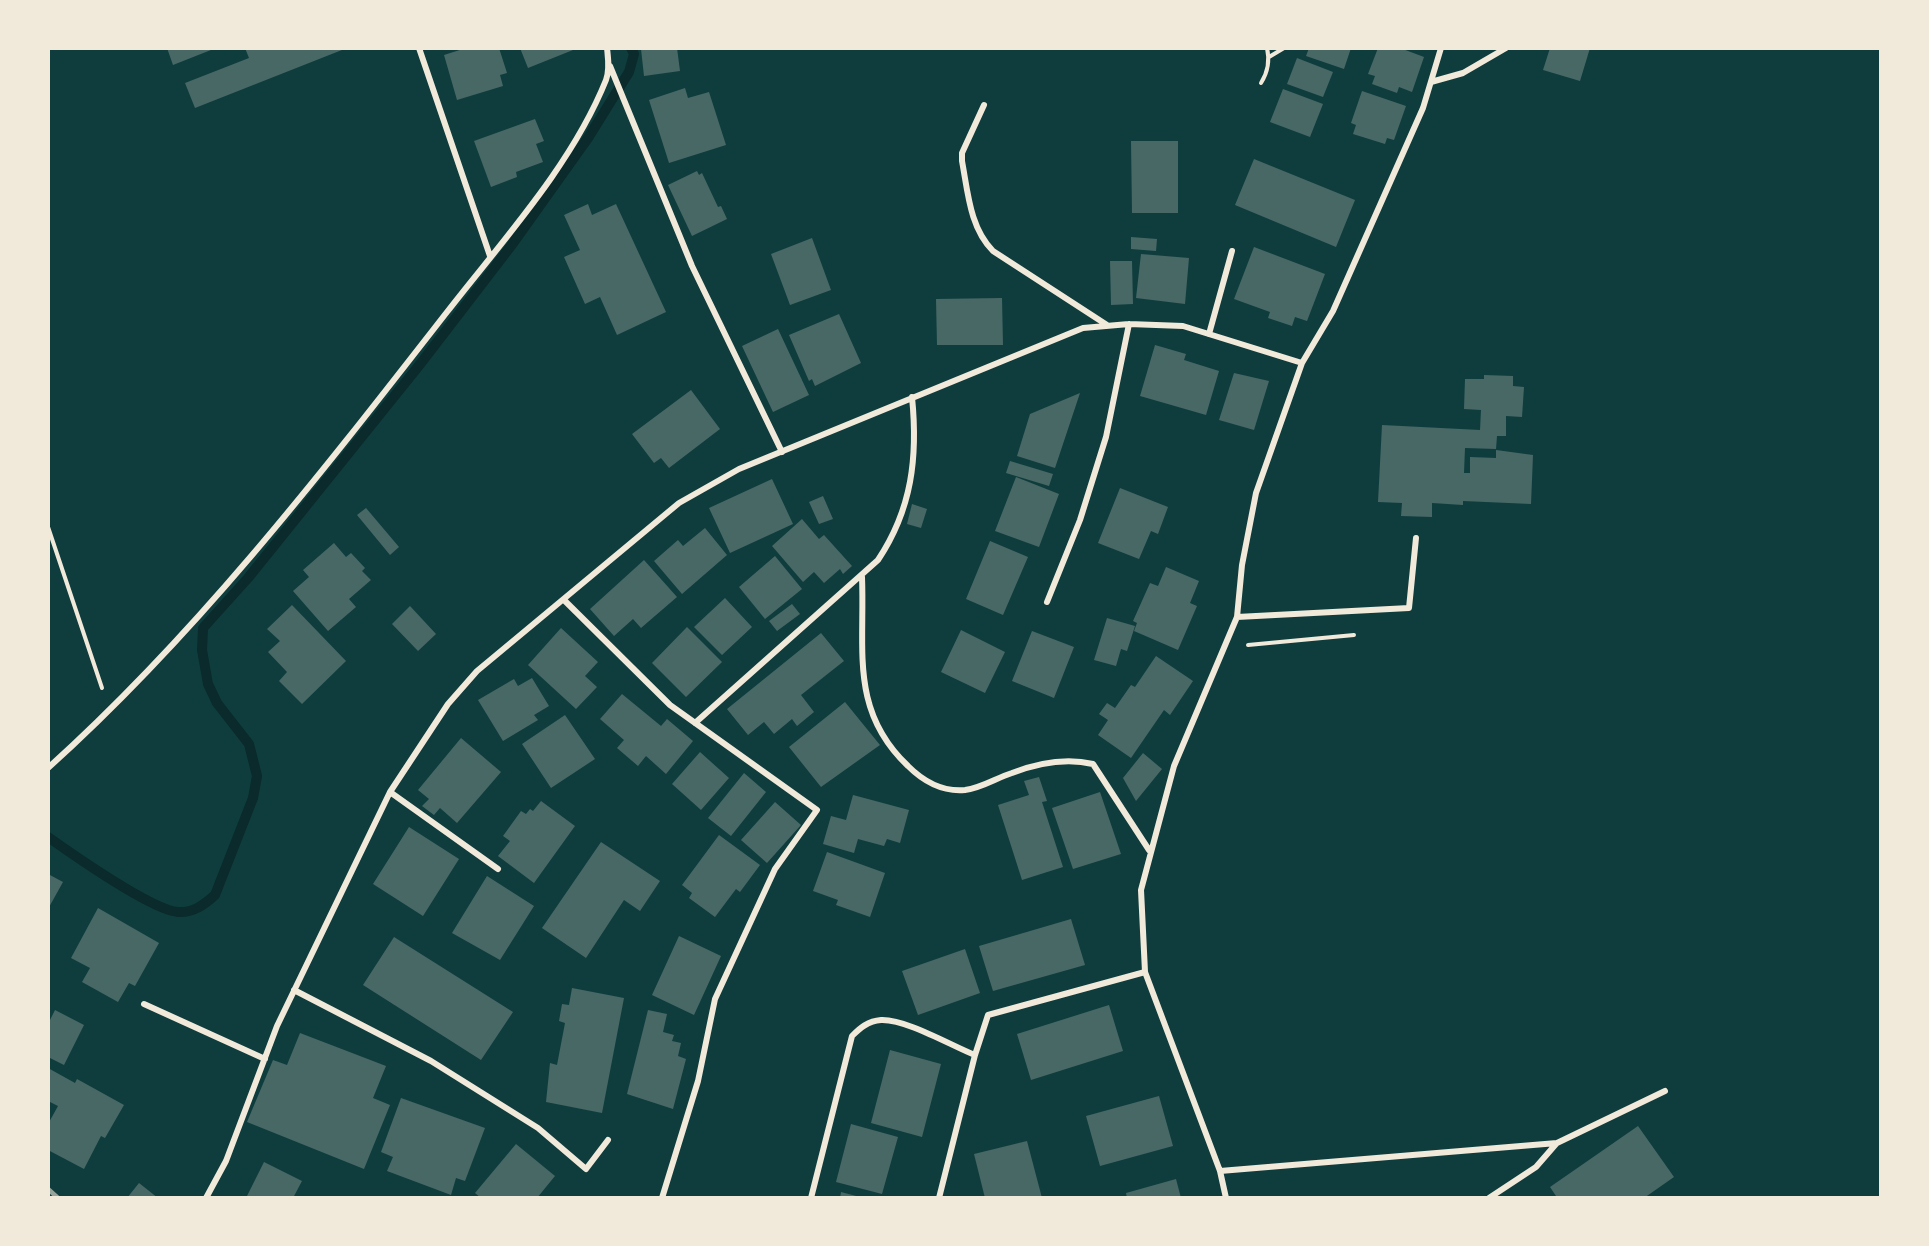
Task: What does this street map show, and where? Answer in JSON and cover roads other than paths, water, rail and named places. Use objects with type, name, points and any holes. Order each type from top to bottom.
[{"type":"street","points":[[419,48],[490,256]]},
{"type":"street","points":[[48,768],[109,708],[237,574],[490,256],[572,146],[608,77],[608,48]]},
{"type":"street","points":[[1226,1198],[1220,1171],[1145,972],[1141,890],[1149,850],[1174,766],[1237,617],[1242,565],[1256,493],[1302,363],[1333,311],[1423,108],[1441,48]]},
{"type":"street","points":[[1431,82],[1463,74],[1506,48]]},
{"type":"street","points":[[609,64],[692,266],[782,452]]},
{"type":"street","points":[[984,105],[963,153],[962,161],[976,228],[981,239],[993,251],[1107,326]]},
{"type":"street","points":[[1209,334],[1232,251]]},
{"type":"street","points":[[206,1198],[226,1161],[294,990],[390,792],[448,704],[477,670],[679,503],[739,470],[1083,328],[1129,324],[1183,326],[1302,363]]},
{"type":"street","points":[[1047,602],[1080,520],[1106,437],[1129,324]]},
{"type":"street","points":[[695,723],[862,577],[893,538],[915,459],[916,431],[912,397]]},
{"type":"street","points":[[1237,617],[1409,608],[1416,538]]},
{"type":"street","points":[[862,577],[864,599],[861,663],[864,689],[886,742],[921,780],[943,788],[964,790],[985,785],[1012,772],[1052,762],[1081,761],[1093,764],[1149,850]]},
{"type":"street","points":[[564,600],[670,705],[817,810],[775,868],[715,999],[698,1081],[662,1198]]},
{"type":"street","points":[[390,792],[498,869]]},
{"type":"street","points":[[939,1198],[975,1055],[988,1015],[1145,972]]},
{"type":"street","points":[[294,990],[431,1061],[538,1128],[586,1169],[608,1140]]},
{"type":"street","points":[[144,1004],[265,1059]]},
{"type":"street","points":[[811,1198],[852,1036],[863,1025],[881,1020],[907,1024],[975,1055]]},
{"type":"street","points":[[1220,1171],[1557,1143],[1665,1091]]},
{"type":"street","points":[[1489,1198],[1536,1167],[1557,1143]]},
{"type":"waterway","points":[[48,837],[112,880],[166,909],[178,912],[193,910],[215,895],[253,798],[257,776],[249,744],[217,703],[208,684],[202,650],[203,628],[248,578],[421,363],[511,246],[588,138],[629,72],[634,54],[631,48]]},
{"type":"railway","points":[[48,1189],[58,1198]]}]
